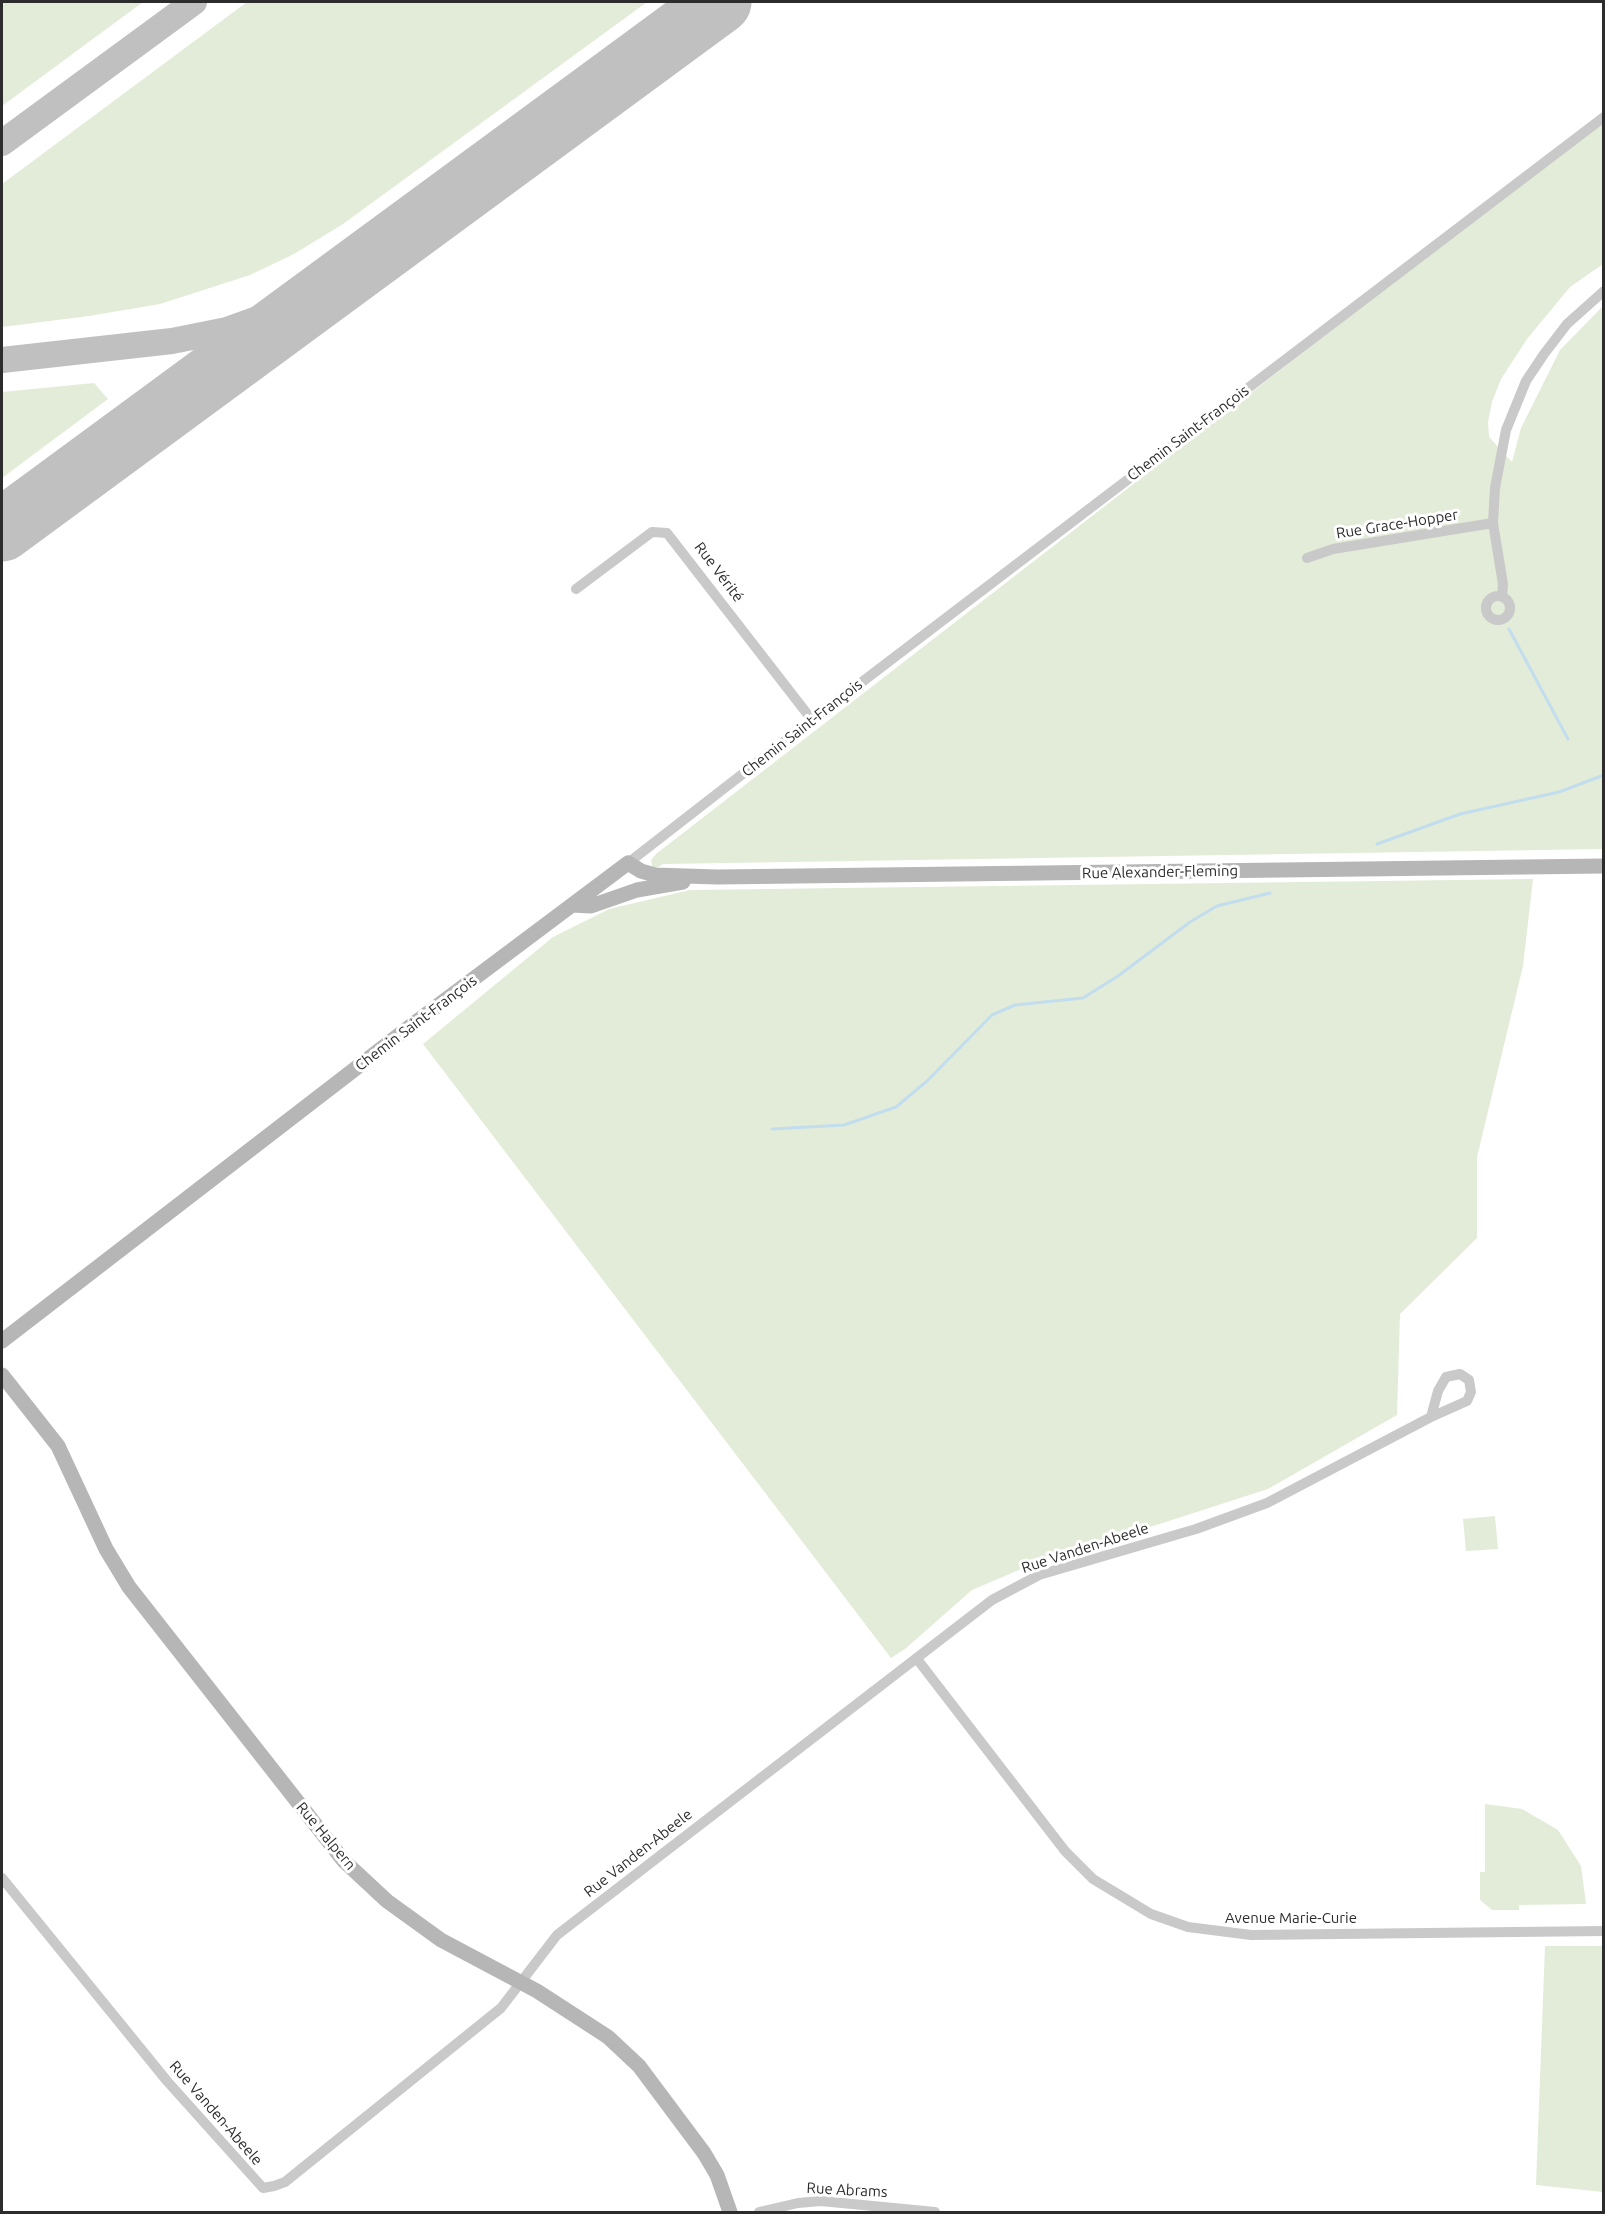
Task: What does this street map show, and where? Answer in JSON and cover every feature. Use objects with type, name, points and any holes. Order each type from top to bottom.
[{"type":"street","name":"Chemin Saint-François","points":[[2,1341],[1604,117]]},
{"type":"street","points":[[1502,597],[1503,584],[1493,524],[1499,460],[1506,430],[1526,381],[1567,324],[1604,291]]},
{"type":"street","name":"Rue Grace-Hopper","points":[[1307,558],[1333,549],[1493,524]]},
{"type":"street","name":"Rue Vérité","points":[[576,589],[652,532],[668,533],[812,720]]},
{"type":"street","name":"Rue Alexander-Fleming","points":[[628,863],[641,871],[656,875],[717,877],[1604,866]]},
{"type":"street","name":"Rue Alexander-Fleming","points":[[572,904],[591,906],[637,890],[717,877]]},
{"type":"street","name":"Rue Halpern","points":[[2,1375],[58,1446],[106,1549],[129,1587],[344,1861],[387,1901],[441,1940],[582,2018],[608,2037],[639,2066],[704,2153],[717,2175],[730,2212]]},
{"type":"street","name":"Rue Vanden-Abeele","points":[[2,1878],[167,2081],[263,2188],[285,2182],[501,2008],[556,1935],[992,1600],[1040,1575],[1196,1530],[1267,1503],[1431,1417],[1467,1401],[1471,1392],[1469,1380],[1465,1376],[1446,1377],[1438,1390],[1431,1417]]},
{"type":"street","name":"Avenue Marie-Curie","points":[[917,1659],[1065,1851],[1094,1879],[1151,1914],[1188,1927],[1251,1935],[1604,1931]]},
{"type":"street","name":"Rue Abrams","points":[[759,2212],[795,2203],[821,2201],[935,2212]]},
{"type":"green space","points":[[2,2],[143,2],[2,106]]},
{"type":"green space","points":[[247,2],[647,2],[343,224],[294,254],[250,275],[160,304],[2,327],[2,184]]},
{"type":"green space","points":[[1603,120],[1603,264],[1570,287],[1527,339],[1501,379],[1492,402],[1488,422],[1489,437],[1512,462],[1521,428],[1560,350],[1603,306],[1603,849],[663,864],[653,870],[651,860],[656,854]]},
{"type":"green space","points":[[94,383],[108,399],[2,478],[2,392]]},
{"type":"green space","points":[[1533,879],[1523,966],[1477,1157],[1477,1238],[1400,1314],[1397,1415],[1268,1489],[1026,1567],[972,1590],[905,1649],[891,1658],[423,1044],[553,937],[609,909],[690,890]]},
{"type":"green space","points":[[1495,1516],[1498,1549],[1466,1551],[1463,1519]]},
{"type":"green space","points":[[1485,1804],[1522,1809],[1558,1830],[1581,1866],[1586,1904],[1519,1905],[1519,1910],[1492,1910],[1480,1900],[1480,1872],[1485,1872]]},
{"type":"green space","points":[[1545,1946],[1603,1946],[1603,2192],[1536,2185]]},
{"type":"waterway","points":[[1509,629],[1568,739]]},
{"type":"waterway","points":[[1377,844],[1460,814],[1559,792],[1604,775]]},
{"type":"waterway","points":[[772,1129],[844,1125],[896,1107],[927,1081],[992,1015],[1015,1005],[1083,998],[1118,976],[1190,922],[1217,906],[1270,893]]},
{"type":"taxiway","points":[[2,143],[194,2]]},
{"type":"taxiway","points":[[2,360],[172,341],[227,330],[296,305],[349,274]]},
{"type":"runway","points":[[2,530],[720,2]]}]
